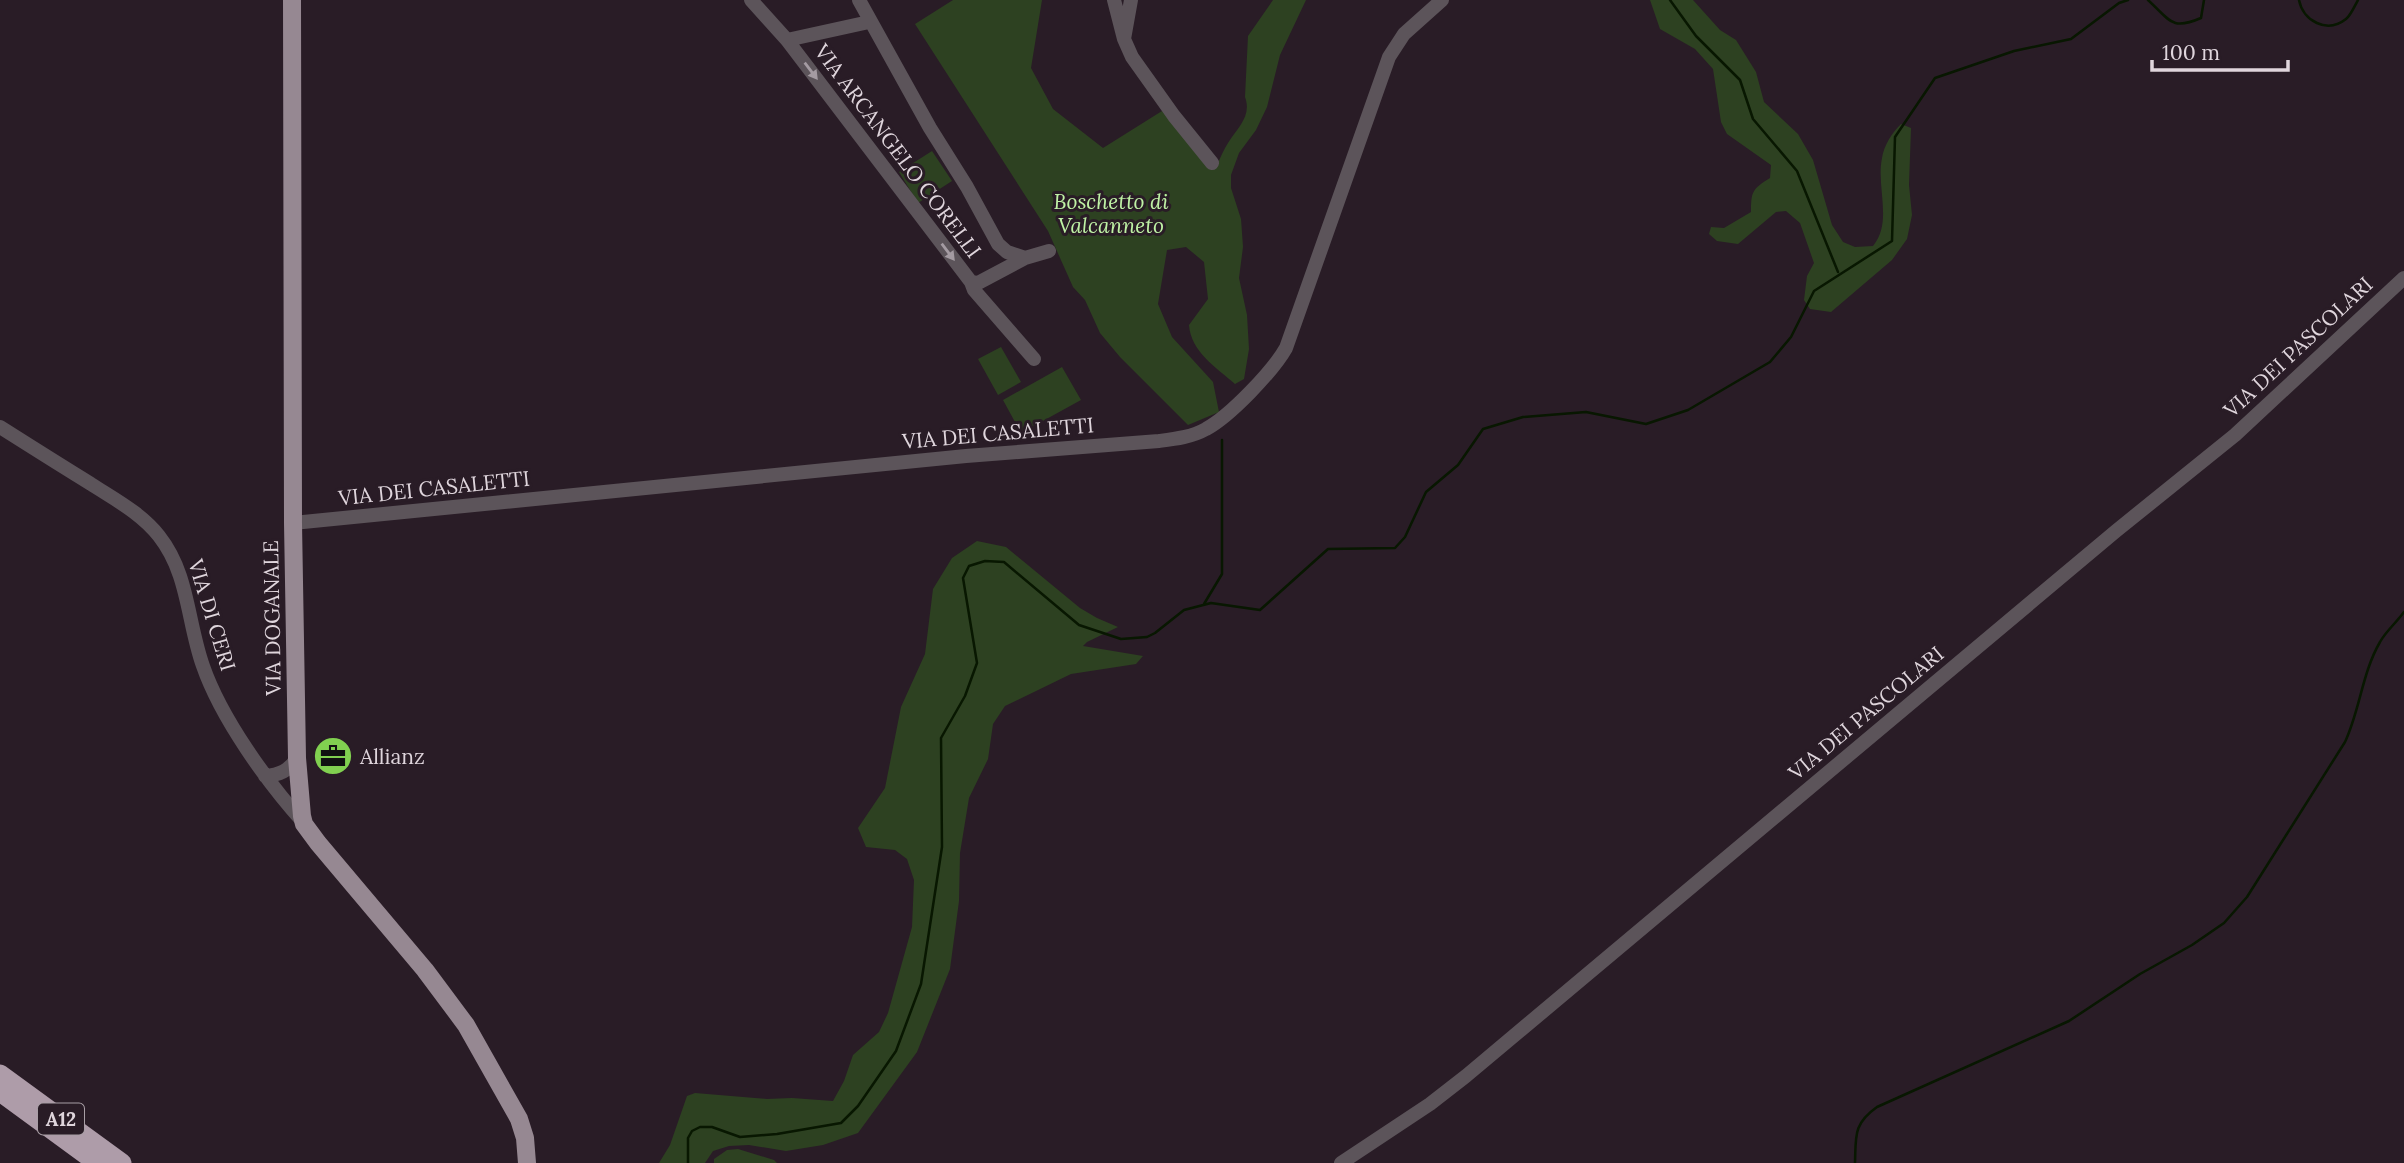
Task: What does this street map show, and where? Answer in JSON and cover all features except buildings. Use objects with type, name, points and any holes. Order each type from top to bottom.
[{"type":"highway","name":"A12","points":[[0,1074],[122,1163]]},
{"type":"highway","name":"A12","points":[[0,1092],[97,1163]]},
{"type":"main road","name":"VIA DOGANALE","points":[[292,0],[293,523],[297,758],[290,799],[304,824],[425,970],[470,1031],[519,1119],[525,1138],[527,1163]]},
{"type":"street","name":"VIA ARCANGELO CORELLI","points":[[751,0],[787,40],[971,282],[978,283],[1025,258],[1049,251]]},
{"type":"street","points":[[859,0],[929,128],[995,240],[1007,252],[1025,258]]},
{"type":"street","points":[[1114,0],[1124,39],[1132,57],[1212,163]]},
{"type":"street","points":[[1124,39],[1131,0]]},
{"type":"street","name":"VIA DEI CASALETTI","points":[[293,523],[966,456],[1159,442],[1206,430],[1263,379],[1288,344],[1389,57],[1404,34],[1442,0]]},
{"type":"street","points":[[787,40],[869,22]]},
{"type":"street","name":"VIA DEI PASCOLARI","points":[[1341,1163],[1430,1104],[1466,1076],[2116,531],[2235,435],[2404,278]]},
{"type":"street","points":[[971,282],[974,290],[1034,359]]},
{"type":"street","name":"VIA DI CERI","points":[[0,427],[129,509],[162,540],[175,561],[184,584],[206,675],[223,709],[265,776]]},
{"type":"street","points":[[265,776],[288,769],[297,758]]},
{"type":"street","points":[[265,776],[290,799]]},
{"type":"green space","name":"Boschetto di Valcanneto","points":[[953,0],[1042,0],[1031,68],[1053,109],[1103,148],[1162,111],[1218,163],[1247,110],[1245,97],[1248,36],[1273,0],[1306,0],[1280,55],[1267,107],[1256,130],[1239,153],[1231,175],[1231,188],[1241,219],[1243,247],[1239,278],[1247,315],[1249,349],[1244,379],[1235,384],[1199,351],[1191,335],[1189,325],[1208,299],[1204,262],[1186,247],[1167,250],[1158,304],[1172,337],[1213,382],[1219,412],[1188,425],[1120,357],[1100,333],[1085,300],[1073,287],[1048,231],[915,24]]},
{"type":"green space","points":[[1650,0],[1693,0],[1720,30],[1736,40],[1756,72],[1764,102],[1798,134],[1813,160],[1832,225],[1843,242],[1855,247],[1873,246],[1879,237],[1883,215],[1883,153],[1901,124],[1911,128],[1909,185],[1912,215],[1907,239],[1892,260],[1831,312],[1810,309],[1804,300],[1807,276],[1814,263],[1800,223],[1786,211],[1776,212],[1738,244],[1717,241],[1709,234],[1711,227],[1724,228],[1751,212],[1754,192],[1770,178],[1771,165],[1727,134],[1721,122],[1713,69],[1695,49],[1660,29]]},
{"type":"green space","points":[[932,151],[952,181],[918,203],[899,172]]},
{"type":"green space","points":[[1001,347],[1021,382],[998,395],[978,359]]},
{"type":"green space","points":[[1062,367],[1081,400],[1021,433],[1003,400]]},
{"type":"green space","points":[[977,541],[1006,547],[1080,608],[1118,627],[1083,646],[1143,656],[1136,664],[1071,674],[1005,706],[993,724],[988,759],[969,798],[960,853],[959,901],[950,969],[917,1052],[858,1133],[823,1145],[786,1151],[749,1145],[729,1146],[713,1151],[705,1163],[659,1163],[670,1145],[687,1096],[695,1093],[833,1101],[844,1081],[853,1055],[879,1032],[888,1013],[912,927],[914,880],[907,859],[895,850],[866,847],[858,828],[885,788],[901,707],[925,654],[933,589],[952,558]]},
{"type":"green space","points":[[738,1149],[777,1163],[714,1163],[714,1159],[727,1150]]},
{"type":"waterway","points":[[1670,0],[1696,36],[1740,80],[1753,119],[1797,171],[1838,272]]},
{"type":"waterway","points":[[688,1163],[688,1138],[692,1131],[700,1127],[712,1127],[740,1137],[777,1134],[841,1123],[858,1106],[896,1051],[921,984],[942,847],[941,738],[965,696],[977,663],[963,578],[969,566],[985,561],[1004,562],[1079,625],[1121,639],[1147,637],[1184,610],[1211,603],[1260,610],[1328,549],[1395,548],[1405,537],[1426,492],[1458,465],[1483,429],[1523,417],[1586,412],[1646,424],[1688,410],[1770,362],[1791,337],[1814,291],[1892,241],[1895,137],[1935,78],[2014,51],[2071,39],[2119,3],[2128,0]]},
{"type":"waterway","points":[[2148,0],[2167,18],[2177,23],[2201,18],[2204,0]]},
{"type":"waterway","points":[[2299,0],[2305,14],[2324,25],[2346,19],[2358,0]]},
{"type":"waterway","points":[[1204,604],[1222,574],[1222,440]]},
{"type":"waterway","points":[[1855,1163],[1857,1131],[1864,1119],[1877,1107],[2069,1021],[2224,923],[2247,897],[2345,742],[2374,654],[2382,638],[2404,612]]},
{"type":"place","name":"Allianz","points":[[333,756]]}]
